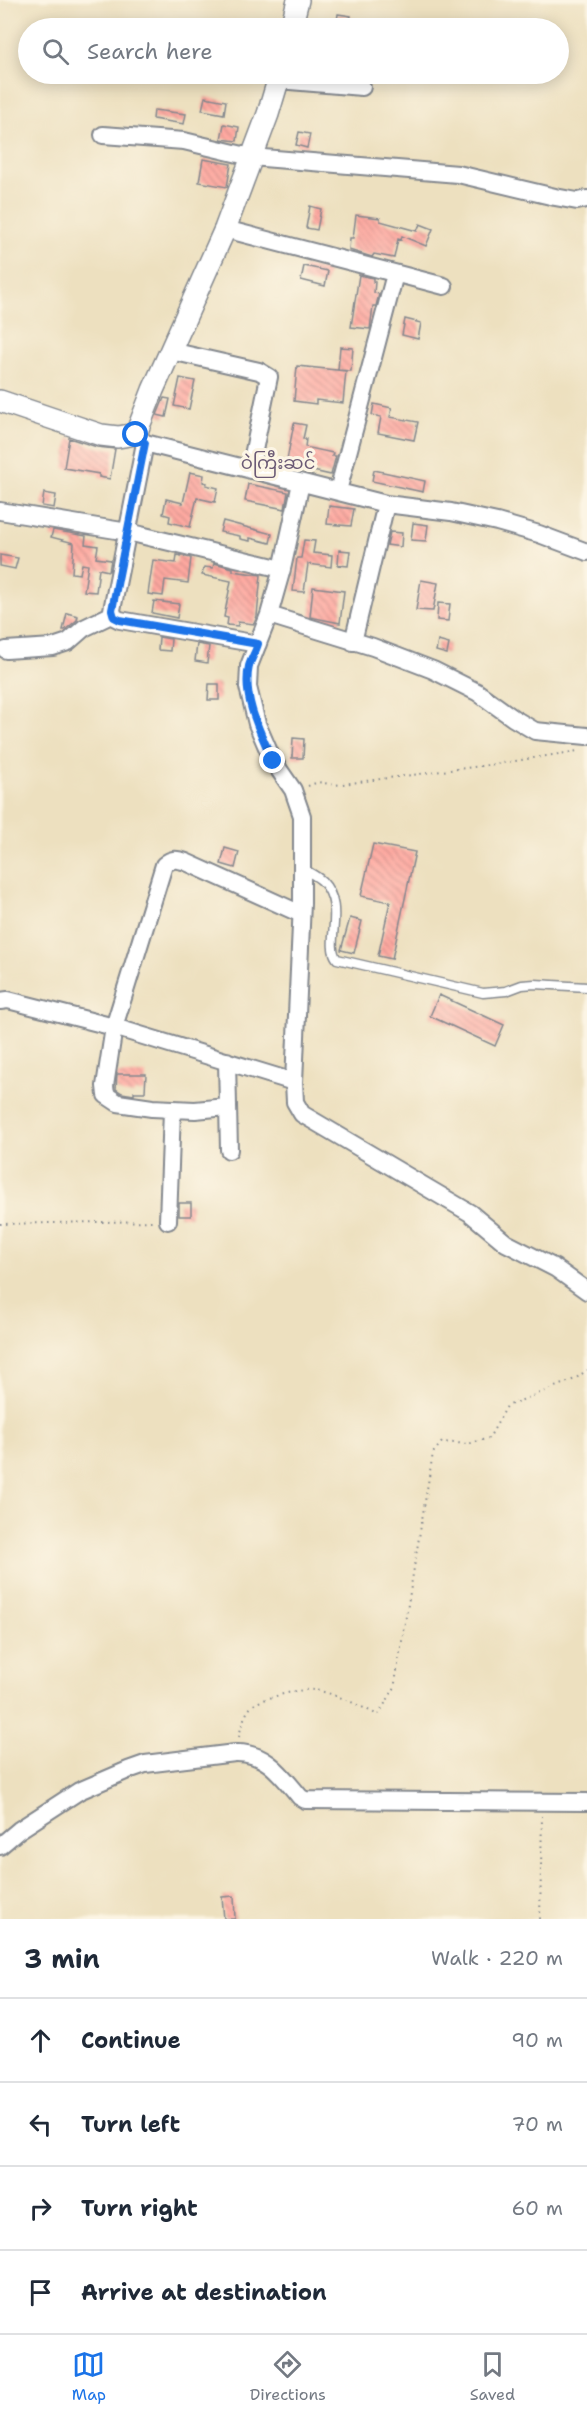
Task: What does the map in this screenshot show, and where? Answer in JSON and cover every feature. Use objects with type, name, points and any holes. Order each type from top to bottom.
[{"type":"street","points":[[294,18],[298,0]]},
{"type":"street","points":[[112,614],[128,532],[141,439],[153,390],[225,230],[277,84]]},
{"type":"street","points":[[338,84],[363,87]]},
{"type":"street","points":[[103,135],[184,141],[251,157],[458,174],[555,197],[577,201],[587,198]]},
{"type":"street","points":[[225,230],[444,286]]},
{"type":"street","points":[[338,491],[395,274]]},
{"type":"street","points":[[171,351],[268,375],[250,470]]},
{"type":"street","points":[[0,401],[101,435],[141,439],[250,470],[386,504],[451,512],[497,522],[539,534],[587,552]]},
{"type":"street","points":[[301,483],[269,615],[249,666],[248,687],[257,724],[273,761],[293,790],[302,816],[304,834],[301,868],[295,1102],[302,1114],[470,1213],[506,1243],[555,1268],[587,1291]]},
{"type":"street","points":[[353,642],[386,504]]},
{"type":"street","points":[[0,511],[128,532],[282,569]]},
{"type":"street","points":[[112,614],[120,620],[258,644]]},
{"type":"street","points":[[6,650],[53,647],[68,642],[84,628],[112,614]]},
{"type":"street","points":[[269,615],[433,670],[477,692],[535,731],[587,736]]},
{"type":"street","points":[[227,1107],[172,1110],[118,1103],[106,1095],[105,1086],[114,1027],[164,865],[171,860],[186,862],[301,914]]},
{"type":"street","points":[[0,1001],[8,1000],[114,1027],[294,1082]]},
{"type":"street","points":[[227,1061],[228,1150]]},
{"type":"street","points":[[168,1221],[172,1110]]},
{"type":"street","points":[[0,1846],[19,1830],[79,1791],[128,1770],[145,1764],[245,1752],[264,1759],[273,1766],[305,1800],[587,1802]]},
{"type":"lane","points":[[301,868],[322,880],[331,896],[336,909],[332,946],[337,959],[483,993],[506,991],[522,985],[535,984],[587,987]]},
{"type":"path","points":[[293,790],[318,782],[334,785],[496,764],[587,749]]},
{"type":"path","points":[[0,1224],[168,1221]]},
{"type":"path","points":[[235,1753],[242,1724],[253,1705],[283,1694],[312,1689],[378,1715],[394,1689],[433,1453],[442,1442],[468,1444],[489,1438],[507,1406],[575,1379],[587,1370]]},
{"type":"path","points":[[540,1919],[543,1801]]},
{"type":"building","points":[[338,14],[351,16],[351,18],[337,18]]},
{"type":"building","points":[[205,97],[226,101],[224,114],[202,110]]},
{"type":"building","points":[[154,110],[186,114],[184,124],[153,119]]},
{"type":"building","points":[[224,124],[239,127],[237,141],[221,139]]},
{"type":"building","points":[[299,132],[310,134],[307,148],[296,145]]},
{"type":"building","points":[[203,159],[231,164],[227,187],[199,182]]},
{"type":"building","points":[[310,206],[321,209],[317,230],[306,228]]},
{"type":"building","points":[[356,215],[380,218],[380,221],[417,231],[420,224],[433,229],[426,246],[402,236],[401,240],[398,239],[394,258],[374,254],[372,257],[349,250]]},
{"type":"building","points":[[304,266],[328,271],[325,286],[301,280]]},
{"type":"building","points":[[359,275],[373,278],[374,293],[379,294],[376,306],[373,306],[370,329],[351,327]]},
{"type":"building","points":[[405,319],[421,323],[418,339],[402,335]]},
{"type":"building","points":[[340,347],[353,348],[351,371],[338,370]]},
{"type":"building","points":[[297,366],[346,371],[343,403],[316,400],[316,404],[294,401]]},
{"type":"building","points":[[180,378],[195,381],[189,409],[174,406]]},
{"type":"building","points":[[164,398],[170,399],[166,417],[157,415]]},
{"type":"building","points":[[374,404],[392,408],[390,417],[418,422],[414,440],[378,433],[381,417],[372,415]]},
{"type":"building","points":[[294,423],[306,425],[303,439],[306,439],[305,447],[333,453],[332,456],[336,456],[331,475],[286,465]]},
{"type":"building","points":[[69,438],[97,447],[115,449],[110,479],[99,477],[99,474],[64,468]]},
{"type":"building","points":[[374,470],[425,481],[423,492],[372,481]]},
{"type":"building","points":[[190,472],[204,475],[203,482],[207,483],[206,485],[218,488],[215,502],[197,498],[190,527],[169,522],[170,516],[163,514],[166,499],[183,503]]},
{"type":"building","points":[[248,484],[288,492],[285,509],[245,501]]},
{"type":"building","points":[[44,493],[56,495],[54,508],[42,506]]},
{"type":"building","points":[[329,506],[354,509],[351,526],[327,524]]},
{"type":"building","points":[[223,521],[272,534],[270,543],[250,538],[250,541],[240,539],[240,536],[220,532]]},
{"type":"building","points":[[413,523],[428,525],[426,541],[411,540]]},
{"type":"building","points":[[53,530],[86,536],[85,544],[98,546],[96,558],[111,560],[109,571],[99,569],[96,592],[84,591],[88,565],[82,564],[80,574],[72,573],[74,543],[51,537]]},
{"type":"building","points":[[390,532],[402,533],[401,547],[387,545]]},
{"type":"building","points":[[304,540],[315,541],[313,553],[332,555],[331,567],[308,564],[304,592],[293,591],[297,558],[301,558]]},
{"type":"building","points":[[339,550],[350,551],[348,566],[338,565]]},
{"type":"building","points":[[0,555],[18,558],[15,569],[0,566]]},
{"type":"building","points":[[177,555],[191,558],[188,583],[165,580],[163,596],[148,594],[153,560],[176,563]]},
{"type":"building","points":[[214,563],[233,568],[233,571],[261,575],[257,616],[254,624],[238,622],[238,626],[227,625],[228,618],[224,617],[231,581],[202,575],[204,567],[213,568]]},
{"type":"building","points":[[421,580],[438,583],[433,611],[416,610]]},
{"type":"building","points":[[313,587],[344,591],[340,623],[310,617]]},
{"type":"building","points":[[154,601],[179,604],[177,618],[152,613]]},
{"type":"building","points":[[438,603],[450,604],[448,621],[437,620]]},
{"type":"building","points":[[67,613],[78,616],[77,620],[63,630]]},
{"type":"building","points":[[159,637],[171,639],[170,651],[158,650]]},
{"type":"building","points":[[438,641],[449,644],[447,654],[436,651]]},
{"type":"building","points":[[197,644],[209,646],[207,663],[195,661]]},
{"type":"building","points":[[209,684],[219,684],[219,700],[208,700]]},
{"type":"building","points":[[293,738],[304,739],[303,758],[292,758]]},
{"type":"building","points":[[373,844],[415,852],[392,959],[378,956],[390,902],[361,896]]},
{"type":"building","points":[[225,848],[239,852],[235,868],[221,864]]},
{"type":"building","points":[[350,918],[362,921],[354,953],[341,950]]},
{"type":"building","points":[[439,995],[504,1025],[495,1046],[430,1016]]},
{"type":"building","points":[[117,1074],[146,1074],[145,1092],[134,1092],[134,1095],[122,1093],[116,1089]]},
{"type":"building","points":[[179,1203],[191,1203],[191,1216],[179,1216]]},
{"type":"building","points":[[234,1896],[235,1919],[224,1919],[222,1897]]},
{"type":"district","name":"ဝဲကြီးဆင်","points":[[278,463]]},
{"type":"route","points":[[136,435],[145,443],[112,614],[120,620],[258,644],[249,666],[248,687],[257,724],[273,761]]}]
